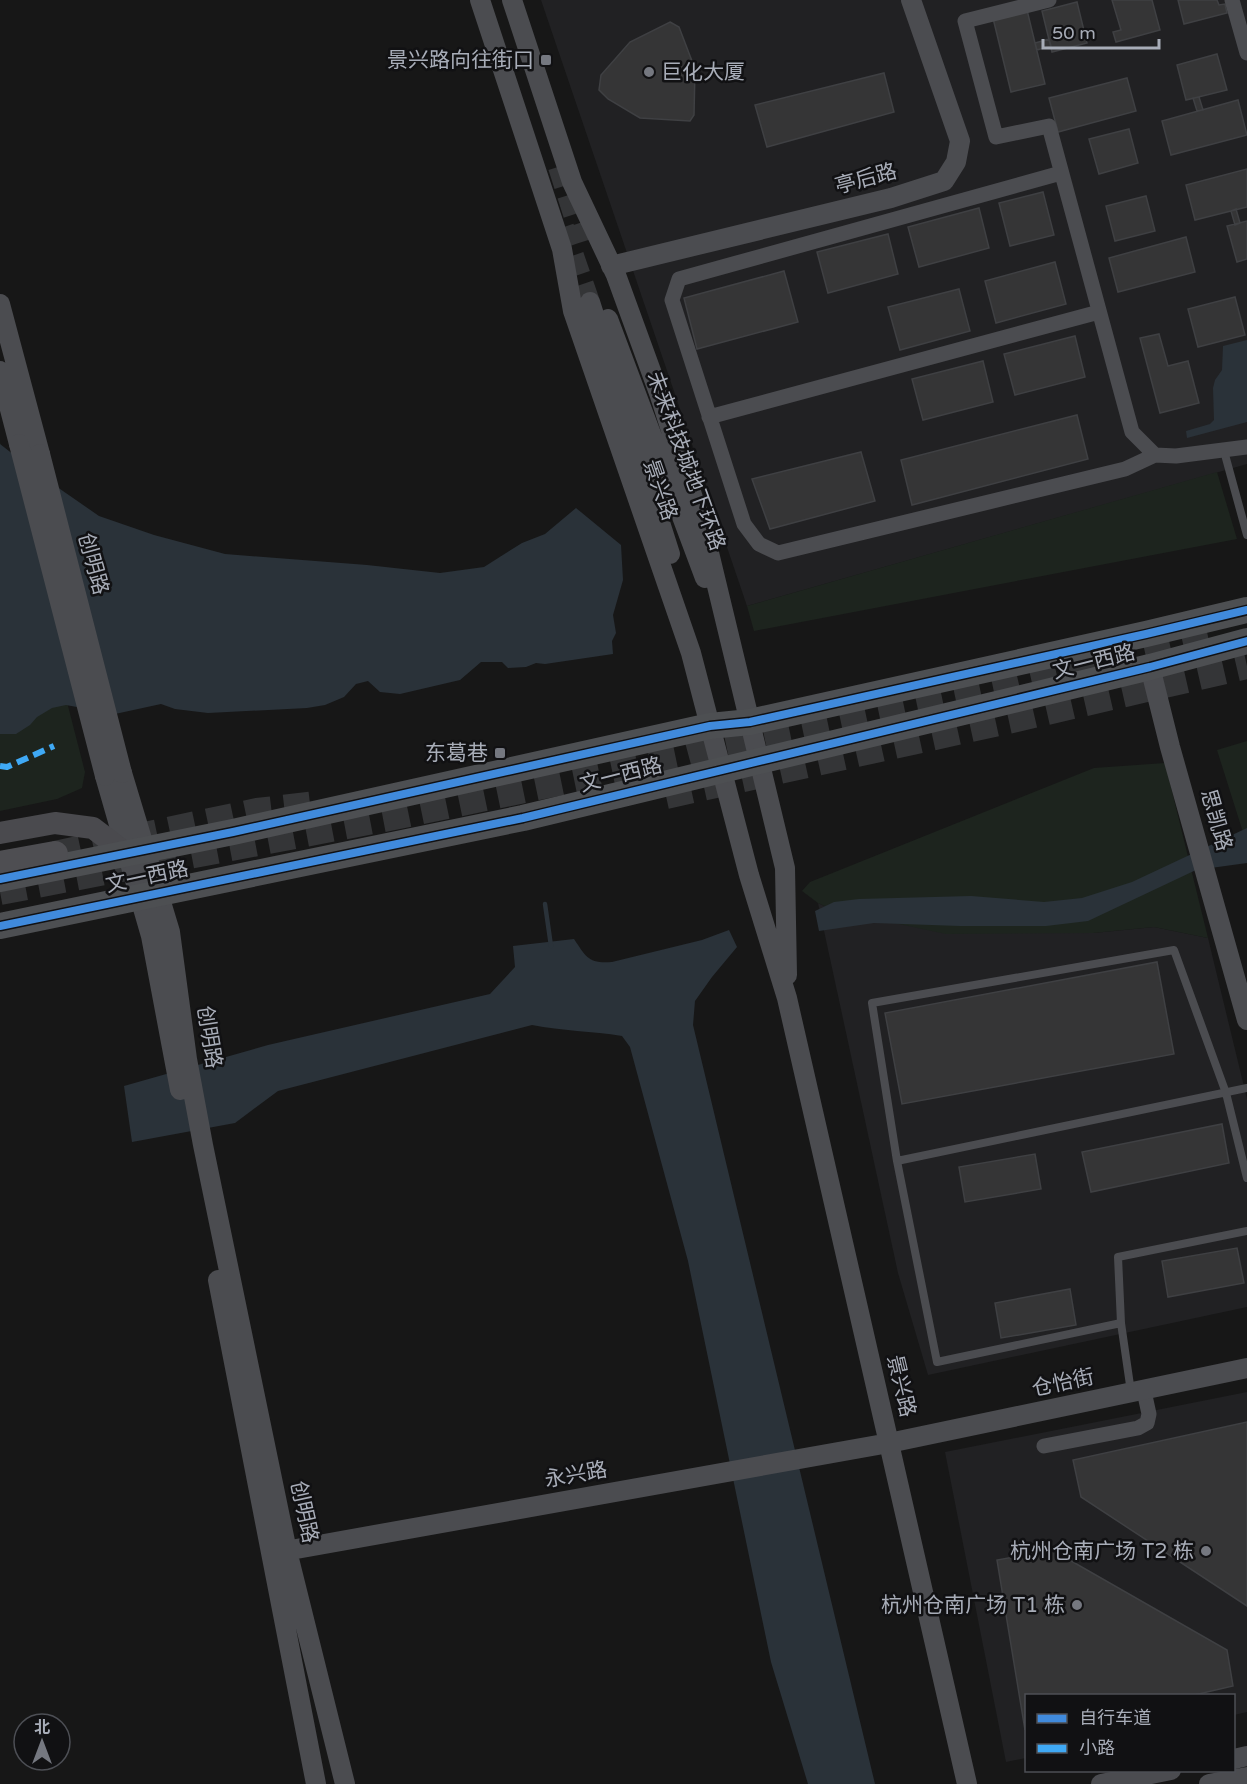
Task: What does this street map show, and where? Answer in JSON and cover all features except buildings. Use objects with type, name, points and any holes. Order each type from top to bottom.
[{"type":"highway","points":[[0,864],[55,854]]},
{"type":"main road","name":"文一西路","points":[[0,879],[136,852],[710,726],[750,722],[1247,610]]},
{"type":"main road","name":"文一西路","points":[[0,926],[523,818],[1150,667],[1247,641]]},
{"type":"main road","points":[[0,833],[55,823],[93,828],[136,852]]},
{"type":"street","name":"景兴路","points":[[480,0],[562,249],[573,311],[691,653],[749,875],[787,998],[967,1784]]},
{"type":"street","name":"景兴路","points":[[512,0],[572,182],[611,266],[659,393],[704,532],[785,868],[787,998]]},
{"type":"street","name":"亭后路","points":[[611,266],[891,198],[944,181],[956,162],[960,141],[911,0]]},
{"type":"street","points":[[1049,0],[965,21],[996,137],[1049,126],[1132,432],[1155,455]]},
{"type":"street","points":[[1232,0],[1247,53]]},
{"type":"street","points":[[1062,173],[680,279],[672,300],[744,524],[759,544],[778,553],[1125,469],[1155,455],[1176,456],[1246,451]]},
{"type":"street","name":"未来科技城地下环路","points":[[691,653],[671,557],[595,300],[729,639]]},
{"type":"street","name":"创明路","points":[[0,304],[40,454],[111,777]]},
{"type":"street","points":[[709,417],[1099,312]]},
{"type":"street","name":"创明路","points":[[0,371],[111,777],[149,895],[151,936],[180,1056],[279,1552],[316,1784]]},
{"type":"street","name":"思凯路","points":[[1150,667],[1247,1020]]},
{"type":"street","name":"仓怡街","points":[[889,1443],[1247,1368]]},
{"type":"street","points":[[1044,1446],[1138,1428],[1147,1423],[1149,1414],[1137,1392]]},
{"type":"street","name":"永兴路","points":[[279,1552],[889,1443]]},
{"type":"street","name":"创明路","points":[[279,1552],[345,1784]]},
{"type":"street","points":[[1101,1784],[1162,1772]]},
{"type":"street","points":[[1209,1784],[1247,1777]]},
{"type":"lane","points":[[1224,451],[1247,535]]},
{"type":"lane","points":[[1121,1323],[937,1362],[897,1161],[872,1003],[1174,950],[1226,1093],[1247,1178]]},
{"type":"lane","points":[[897,1161],[1247,1088]]},
{"type":"lane","points":[[1137,1392],[1121,1323],[1118,1257],[1247,1231]]},
{"type":"shaded area","points":[[541,0],[1247,0],[1247,464],[747,606]]},
{"type":"shaded area","points":[[1247,340],[1247,422],[1187,438],[1186,431],[1210,424],[1214,420],[1213,388],[1222,370],[1223,346]]},
{"type":"shaded area","points":[[0,442],[85,772],[82,788],[57,799],[0,811]]},
{"type":"shaded area","points":[[0,444],[99,516],[154,535],[225,554],[440,573],[484,567],[522,543],[545,534],[576,508],[621,545],[623,580],[613,615],[616,633],[612,641],[613,654],[545,664],[536,663],[526,667],[508,668],[502,662],[481,662],[460,680],[400,694],[380,692],[368,681],[356,684],[344,697],[325,705],[307,708],[208,713],[175,709],[161,704],[115,714],[66,705],[52,708],[16,734],[0,734]]},
{"type":"shaded area","points":[[1217,472],[1237,539],[754,631],[747,606]]},
{"type":"shaded area","points":[[1247,741],[1247,845],[1217,750]]},
{"type":"shaded area","points":[[1165,763],[1208,938],[1154,927],[1093,933],[946,934],[833,910],[818,903],[802,891],[810,882],[1094,768]]},
{"type":"shaded area","points":[[1247,828],[1247,863],[1196,870],[1088,921],[1046,926],[874,923],[819,931],[815,911],[834,902],[859,899],[971,896],[1044,902],[1082,898],[1132,882]]},
{"type":"shaded area","points":[[818,903],[833,910],[1093,933],[1154,927],[1208,938],[1247,1099],[1247,1307],[928,1375],[898,1273]]},
{"type":"shaded area","points":[[729,930],[737,947],[695,1001],[693,1025],[875,1784],[808,1784],[771,1662],[688,1261],[630,1047],[622,1036],[532,1025],[278,1091],[235,1123],[132,1142],[124,1086],[268,1045],[490,994],[515,967],[513,946],[574,939],[589,958],[598,962],[612,962],[702,940]]},
{"type":"shaded area","points":[[1247,1392],[1247,1712],[1235,1715],[1235,1694],[1025,1694],[1025,1758],[1006,1762],[945,1452]]},
{"type":"waterway","points":[[545,904],[551,946]]},
{"type":"tunnel","points":[[558,167],[582,242]]},
{"type":"tunnel","points":[[564,227],[590,302]]},
{"type":"tunnel","points":[[0,892],[389,818],[679,758],[720,747],[1012,685],[1212,639]]},
{"type":"tunnel","points":[[666,796],[1247,666]]},
{"type":"tunnel","points":[[55,854],[257,811],[316,804]]},
{"type":"marked path","points":[[0,766],[7,767],[54,746]]},
{"type":"cycle path","points":[[0,879],[233,832],[710,726],[750,722],[1247,610]]},
{"type":"cycle path","points":[[0,926],[523,818],[1150,667],[1247,641]]},
{"type":"place","name":"景兴路向往街口","points":[[546,60]]},
{"type":"place","name":"巨化大厦","points":[[649,72]]},
{"type":"place","name":"东葛巷","points":[[500,753]]},
{"type":"place","name":"杭州仓南广场 T2 栋","points":[[1206,1551]]},
{"type":"place","name":"杭州仓南广场 T1 栋","points":[[1077,1605]]}]
